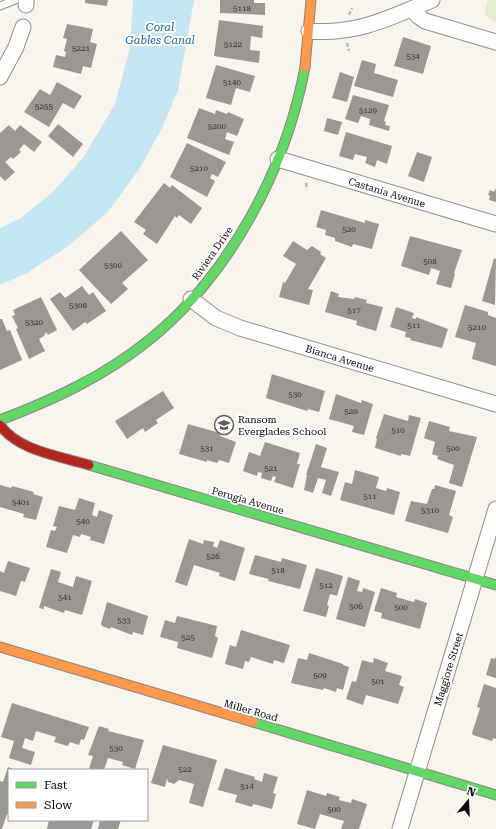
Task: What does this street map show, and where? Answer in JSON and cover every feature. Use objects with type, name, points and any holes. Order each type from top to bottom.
[{"type":"street","name":"Riviera Drive","points":[[0,420],[60,395],[105,370],[154,335],[191,299],[213,272],[236,239],[259,199],[278,159],[302,81],[309,31],[311,0]]},
{"type":"street","points":[[309,31],[340,32],[357,28],[412,9],[432,0]]},
{"type":"street","points":[[412,9],[418,16],[429,22],[496,42]]},
{"type":"street","points":[[0,77],[16,47],[23,27]]},
{"type":"street","name":"Castania Avenue","points":[[278,159],[496,224]]},
{"type":"street","name":"Bianca Avenue","points":[[191,299],[212,316],[230,324],[496,404]]},
{"type":"street","name":"Perugia Avenue","points":[[0,425],[9,437],[25,446],[496,585]]},
{"type":"street","name":"Maggiore Street","points":[[400,829],[496,509]]},
{"type":"street","name":"Miller Road","points":[[0,647],[496,795]]},
{"type":"lane","points":[[0,6],[22,2]]},
{"type":"path","points":[[346,42],[349,51]]},
{"type":"green space","points":[[488,0],[496,0],[496,23],[487,17],[485,11]]},
{"type":"water","name":"Coral Gables Canal","points":[[133,0],[194,0],[178,90],[162,128],[140,168],[108,212],[67,247],[27,273],[0,285],[0,228],[21,218],[54,191],[83,158],[115,104],[130,48]]},
{"type":"building","points":[[85,0],[108,0],[107,6],[85,3]]},
{"type":"building","points":[[220,0],[254,0],[254,3],[265,3],[265,15],[220,13]]},
{"type":"building","points":[[219,20],[263,26],[262,38],[251,36],[250,50],[260,51],[259,63],[214,56]]},
{"type":"building","points":[[67,24],[93,29],[90,42],[97,44],[91,68],[83,66],[81,74],[53,67],[56,55],[65,57],[66,52],[64,51],[67,39],[63,38]]},
{"type":"building","points":[[403,37],[431,46],[423,74],[394,66]]},
{"type":"building","points":[[362,60],[376,64],[374,73],[398,80],[393,97],[354,86]]},
{"type":"building","points":[[216,65],[255,76],[250,92],[236,88],[231,105],[206,98]]},
{"type":"building","points":[[340,72],[354,77],[347,102],[332,98]]},
{"type":"building","points":[[57,82],[82,96],[74,109],[63,103],[49,127],[24,112],[40,89],[50,95]]},
{"type":"building","points":[[353,95],[389,105],[384,121],[386,122],[385,125],[390,126],[389,131],[369,125],[370,119],[361,116],[358,123],[345,119]]},
{"type":"building","points":[[199,108],[215,114],[216,110],[227,114],[228,112],[244,119],[237,136],[227,132],[225,139],[234,142],[229,155],[187,138]]},
{"type":"building","points":[[327,118],[342,122],[338,135],[324,131]]},
{"type":"building","points":[[58,124],[83,144],[73,157],[48,136]]},
{"type":"building","points":[[9,125],[15,131],[20,125],[42,142],[34,152],[24,144],[19,150],[21,152],[13,159],[11,157],[5,162],[15,172],[5,181],[0,176],[0,133]]},
{"type":"building","points":[[346,132],[392,146],[387,164],[377,160],[375,167],[365,163],[367,157],[355,154],[353,160],[339,156]]},
{"type":"building","points":[[187,143],[226,162],[218,177],[212,174],[210,178],[215,181],[207,197],[170,177]]},
{"type":"building","points":[[417,152],[432,157],[424,182],[408,176]]},
{"type":"building","points":[[164,183],[170,188],[172,185],[202,208],[191,224],[179,215],[177,218],[175,216],[157,244],[143,234],[146,230],[134,222]]},
{"type":"building","points":[[496,188],[496,202],[489,200],[490,196],[488,195],[490,190],[494,192]]},
{"type":"building","points":[[321,210],[365,223],[365,220],[379,224],[372,249],[353,244],[352,247],[335,241],[335,238],[325,235],[326,230],[316,227]]},
{"type":"building","points":[[121,231],[148,260],[122,283],[128,289],[111,304],[79,270]]},
{"type":"building","points":[[410,236],[462,250],[454,273],[451,288],[436,284],[440,271],[431,268],[429,275],[401,266]]},
{"type":"building","points":[[293,241],[307,250],[312,246],[321,252],[320,254],[326,258],[308,289],[313,290],[309,305],[279,297],[283,282],[285,283],[296,264],[283,256]]},
{"type":"building","points":[[494,258],[496,259],[495,305],[482,301]]},
{"type":"building","points":[[82,286],[89,295],[93,292],[106,311],[87,324],[85,322],[73,331],[50,299],[60,292],[65,298]]},
{"type":"building","points":[[331,291],[339,294],[338,297],[354,299],[355,297],[367,300],[366,303],[383,307],[376,331],[356,325],[357,321],[325,312]]},
{"type":"building","points":[[41,297],[57,330],[48,335],[46,332],[44,336],[39,339],[45,351],[29,359],[16,329],[18,328],[12,316],[15,315],[13,310]]},
{"type":"building","points":[[465,305],[488,312],[488,315],[496,318],[496,366],[472,359],[476,343],[455,337]]},
{"type":"building","points":[[396,307],[414,313],[412,318],[416,319],[416,317],[448,329],[442,348],[410,340],[411,338],[405,337],[406,332],[390,327]]},
{"type":"building","points":[[0,319],[2,319],[7,331],[10,330],[22,360],[0,370]]},
{"type":"building","points":[[272,374],[325,391],[319,412],[308,409],[307,411],[266,398]]},
{"type":"building","points":[[163,391],[174,408],[156,420],[158,423],[145,432],[143,428],[127,439],[115,421]]},
{"type":"building","points":[[336,394],[361,403],[362,400],[373,404],[364,435],[352,432],[354,426],[329,419]]},
{"type":"building","points":[[384,414],[408,421],[409,415],[421,418],[410,456],[401,454],[401,456],[375,448],[376,438]]},
{"type":"building","points":[[429,421],[450,427],[449,431],[477,437],[462,487],[449,483],[454,465],[437,459],[438,456],[432,454],[435,442],[424,438]]},
{"type":"building","points":[[188,424],[220,433],[220,436],[236,442],[229,463],[219,460],[217,463],[207,460],[207,462],[179,454]]},
{"type":"building","points":[[265,442],[300,453],[297,464],[300,464],[293,488],[274,482],[276,477],[273,476],[271,481],[261,478],[262,473],[258,472],[257,476],[243,471],[249,452],[260,456]]},
{"type":"building","points":[[316,444],[327,448],[321,467],[339,472],[331,496],[322,493],[326,480],[318,478],[313,493],[304,490],[306,475]]},
{"type":"building","points":[[355,470],[379,477],[376,488],[386,491],[387,488],[400,492],[394,515],[340,500],[345,482],[352,484]]},
{"type":"building","points":[[0,485],[11,488],[12,486],[34,492],[33,494],[43,497],[36,520],[23,517],[24,514],[0,507]]},
{"type":"building","points":[[435,485],[456,491],[449,515],[453,517],[448,533],[405,521],[411,501],[427,504],[432,489],[434,489]]},
{"type":"building","points":[[79,498],[95,503],[92,515],[97,517],[99,510],[113,515],[104,544],[90,540],[91,537],[81,534],[80,537],[73,535],[67,553],[46,547],[51,530],[55,531],[57,527],[53,526],[59,506],[75,510]]},
{"type":"building","points":[[189,539],[203,544],[204,540],[214,542],[213,546],[217,548],[220,540],[245,548],[235,581],[219,576],[220,573],[194,565],[187,586],[175,582]]},
{"type":"building","points":[[255,555],[281,562],[282,558],[307,565],[300,589],[268,581],[269,579],[249,574]]},
{"type":"building","points":[[8,561],[30,568],[25,582],[21,581],[16,596],[0,591],[0,571],[4,573]]},
{"type":"building","points":[[316,568],[343,576],[337,596],[330,594],[326,617],[303,611]]},
{"type":"building","points":[[51,569],[61,572],[58,582],[73,587],[76,576],[92,581],[82,615],[65,610],[64,613],[44,606],[44,609],[39,608]]},
{"type":"building","points":[[348,577],[360,581],[357,591],[362,592],[363,588],[375,592],[365,627],[336,619]]},
{"type":"building","points":[[381,588],[397,593],[396,597],[414,602],[415,599],[427,603],[420,629],[381,618],[382,613],[374,611]]},
{"type":"building","points":[[107,602],[148,616],[143,635],[133,632],[132,635],[111,627],[110,629],[102,626],[101,624]]},
{"type":"building","points":[[177,616],[217,626],[215,636],[218,638],[212,658],[177,648],[178,642],[160,637],[165,620],[175,623]]},
{"type":"building","points":[[241,630],[290,645],[284,663],[274,660],[273,664],[251,657],[249,662],[245,661],[243,669],[225,664],[230,645],[236,647]]},
{"type":"building","points":[[309,653],[349,667],[343,690],[337,688],[336,692],[324,688],[323,690],[291,683],[298,658],[307,660]]},
{"type":"building","points":[[496,656],[496,678],[486,675],[491,658],[495,659]]},
{"type":"building","points":[[374,658],[388,663],[385,671],[402,676],[399,685],[404,687],[398,704],[366,695],[363,705],[346,699],[352,681],[356,682],[362,660],[373,663]]},
{"type":"building","points":[[484,684],[496,688],[496,739],[493,738],[492,741],[473,735],[472,733],[480,708],[477,707]]},
{"type":"building","points":[[12,703],[89,727],[84,740],[81,739],[79,745],[70,742],[68,746],[54,742],[56,737],[36,731],[33,741],[25,738],[22,748],[35,752],[31,765],[9,758],[14,741],[1,737]]},
{"type":"building","points":[[99,726],[109,729],[108,731],[144,740],[135,769],[122,765],[123,762],[108,758],[104,769],[89,769],[93,756],[88,755]]},
{"type":"building","points":[[163,745],[217,760],[203,807],[189,803],[194,784],[179,780],[174,784],[168,782],[167,778],[165,787],[151,783]]},
{"type":"building","points":[[8,767],[13,769],[8,769],[8,814],[2,829],[0,829],[0,781],[3,782]]},
{"type":"building","points":[[225,768],[255,777],[254,779],[262,782],[264,773],[278,777],[273,793],[276,794],[272,809],[253,804],[252,807],[235,802],[237,795],[218,790]]},
{"type":"building","points":[[307,790],[326,796],[327,793],[340,797],[339,800],[351,803],[352,799],[367,804],[359,829],[341,829],[344,821],[320,814],[315,829],[297,824]]},
{"type":"building","points":[[49,821],[94,821],[91,829],[47,829]]},
{"type":"building","points":[[100,821],[121,821],[118,829],[98,829]]},
{"type":"traffic: fast","points":[[0,420],[78,386],[115,365],[149,340],[178,314],[205,284],[229,252],[269,181],[284,144],[296,105],[305,67]]},
{"type":"traffic: fast","points":[[89,465],[496,585]]},
{"type":"traffic: fast","points":[[253,722],[496,795]]},
{"type":"traffic: slow","points":[[305,67],[311,0]]},
{"type":"traffic: slow","points":[[0,647],[253,722]]},
{"type":"traffic: jam","points":[[0,425],[8,434],[28,447],[89,465]]},
{"type":"place","name":"Ransom Everglades School","points":[[224,425]]}]
